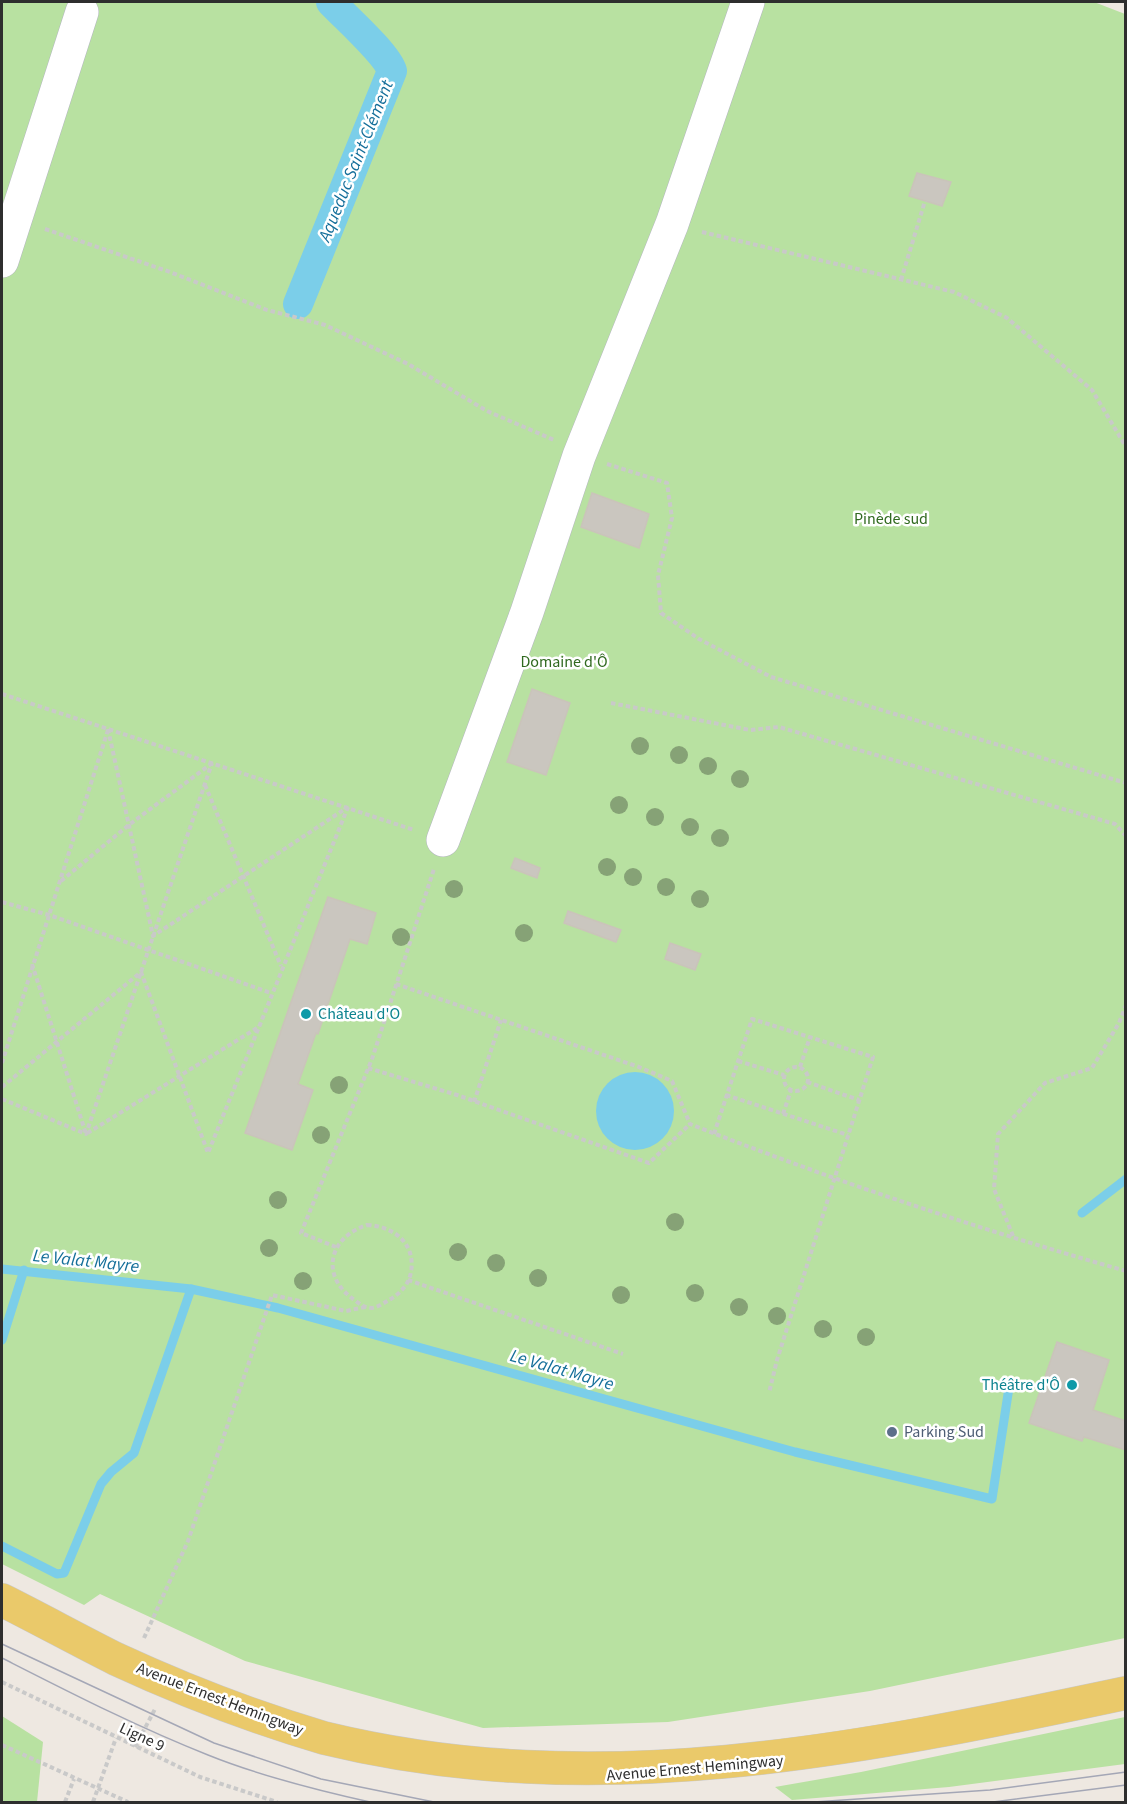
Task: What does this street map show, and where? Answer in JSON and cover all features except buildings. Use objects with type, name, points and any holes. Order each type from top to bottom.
[{"type":"main road","name":"Avenue Ernest Hemingway","points":[[2,1600],[132,1665],[260,1717],[325,1738],[400,1757],[469,1768],[574,1776],[669,1774],[790,1761],[930,1735],[1125,1694]]},
{"type":"lane","points":[[443,840],[527,612],[579,456],[672,224],[748,2]]},
{"type":"lane","points":[[2,261],[82,12]]},
{"type":"path","points":[[901,280],[925,201]]},
{"type":"path","points":[[15,219],[170,272],[267,310],[325,325],[408,364],[487,411],[555,440],[579,456],[667,483],[672,518],[658,575],[661,613],[699,639],[771,677],[1125,783]]},
{"type":"path","points":[[672,224],[954,292],[1007,318],[1092,390],[1125,447]]},
{"type":"path","points":[[2,694],[443,840],[368,1068],[302,1233],[336,1247]]},
{"type":"path","points":[[611,703],[750,730],[779,727],[1115,824],[1125,836]]},
{"type":"path","points":[[108,729],[153,936]]},
{"type":"path","points":[[2,1063],[108,729]]},
{"type":"path","points":[[86,1134],[212,763]]},
{"type":"path","points":[[60,882],[130,824],[212,763]]},
{"type":"path","points":[[204,784],[281,967]]},
{"type":"path","points":[[153,936],[348,807]]},
{"type":"path","points":[[141,972],[208,1153],[281,967],[348,807]]},
{"type":"path","points":[[2,902],[49,915],[271,993]]},
{"type":"path","points":[[32,964],[86,1134]]},
{"type":"path","points":[[2,1087],[141,972]]},
{"type":"path","points":[[396,984],[639,1067],[672,1081],[690,1124],[714,1134],[835,1179],[1047,1248],[1125,1270]]},
{"type":"path","points":[[1013,1236],[994,1190],[998,1134],[1045,1083],[1092,1068],[1119,1023],[1125,1005]]},
{"type":"path","points":[[714,1134],[752,1019],[873,1058],[777,1360],[769,1393]]},
{"type":"path","points":[[474,1102],[501,1020]]},
{"type":"path","points":[[86,1134],[257,1028]]},
{"type":"path","points":[[800,1067],[810,1038]]},
{"type":"path","points":[[738,1061],[784,1076]]},
{"type":"path","points":[[800,1067],[807,1074],[807,1082],[803,1089],[791,1090],[785,1085],[784,1076],[790,1068],[800,1067]]},
{"type":"path","points":[[368,1068],[649,1163],[690,1124]]},
{"type":"path","points":[[807,1082],[859,1100]]},
{"type":"path","points":[[783,1114],[791,1090]]},
{"type":"path","points":[[726,1095],[849,1135]]},
{"type":"path","points":[[2,1099],[86,1134]]},
{"type":"path","points":[[132,1665],[188,1541],[272,1295],[346,1311],[364,1307],[374,1308],[397,1296],[408,1280],[412,1260],[408,1248],[401,1237],[391,1230],[367,1225],[344,1236],[336,1247],[333,1260],[333,1273],[338,1285],[347,1296],[364,1307]]},
{"type":"path","points":[[408,1280],[622,1354]]},
{"type":"path","name":"Ligne 9","points":[[2,1682],[200,1777],[277,1803]]},
{"type":"path","points":[[135,1747],[157,1705]]},
{"type":"path","points":[[93,1803],[116,1738]]},
{"type":"path","points":[[2,1745],[129,1803]]},
{"type":"path","points":[[65,1803],[74,1779]]},
{"type":"green space","name":"Domaine d'Ô","points":[[2,2],[1094,2],[1125,14],[1125,1638],[870,1691],[668,1722],[483,1728],[245,1661],[100,1594],[84,1605],[2,1564]]},
{"type":"green space","points":[[2,1716],[43,1742],[37,1802],[2,1802]]},
{"type":"green space","points":[[1125,1717],[1125,1764],[949,1787],[792,1800],[775,1787],[861,1772]]},
{"type":"water","points":[[627,1072],[643,1072],[657,1078],[668,1089],[674,1103],[674,1119],[668,1133],[657,1144],[643,1150],[627,1150],[613,1144],[602,1133],[596,1119],[596,1103],[602,1089],[613,1078]]},
{"type":"waterway","name":"Aqueduc Saint-Clément","points":[[298,304],[392,71],[382,55],[331,2]]},
{"type":"waterway","name":"Le Valat Mayre","points":[[1082,1213],[1126,1179]]},
{"type":"waterway","name":"Le Valat Mayre","points":[[2,1269],[191,1289],[278,1308],[795,1452],[992,1499],[1010,1381]]},
{"type":"waterway","points":[[2,1340],[24,1270]]},
{"type":"waterway","points":[[2,1546],[57,1574],[64,1573],[101,1484],[111,1472],[134,1453],[191,1289]]},
{"type":"tram line","points":[[2,1644],[214,1743],[321,1779],[434,1802]]},
{"type":"tram line","points":[[2,1658],[129,1721],[208,1755],[288,1782],[370,1802]]},
{"type":"tram line","points":[[814,1802],[990,1790],[1126,1772]]},
{"type":"tram line","points":[[993,1802],[1126,1785]]},
{"type":"place","name":"Château d'O","points":[[306,1014]]},
{"type":"place","name":"Théâtre d'Ô","points":[[1072,1385]]},
{"type":"place","name":"Parking Sud","points":[[892,1432]]},
{"type":"park label","name":"Pinède sud","points":[[891,519]]}]
